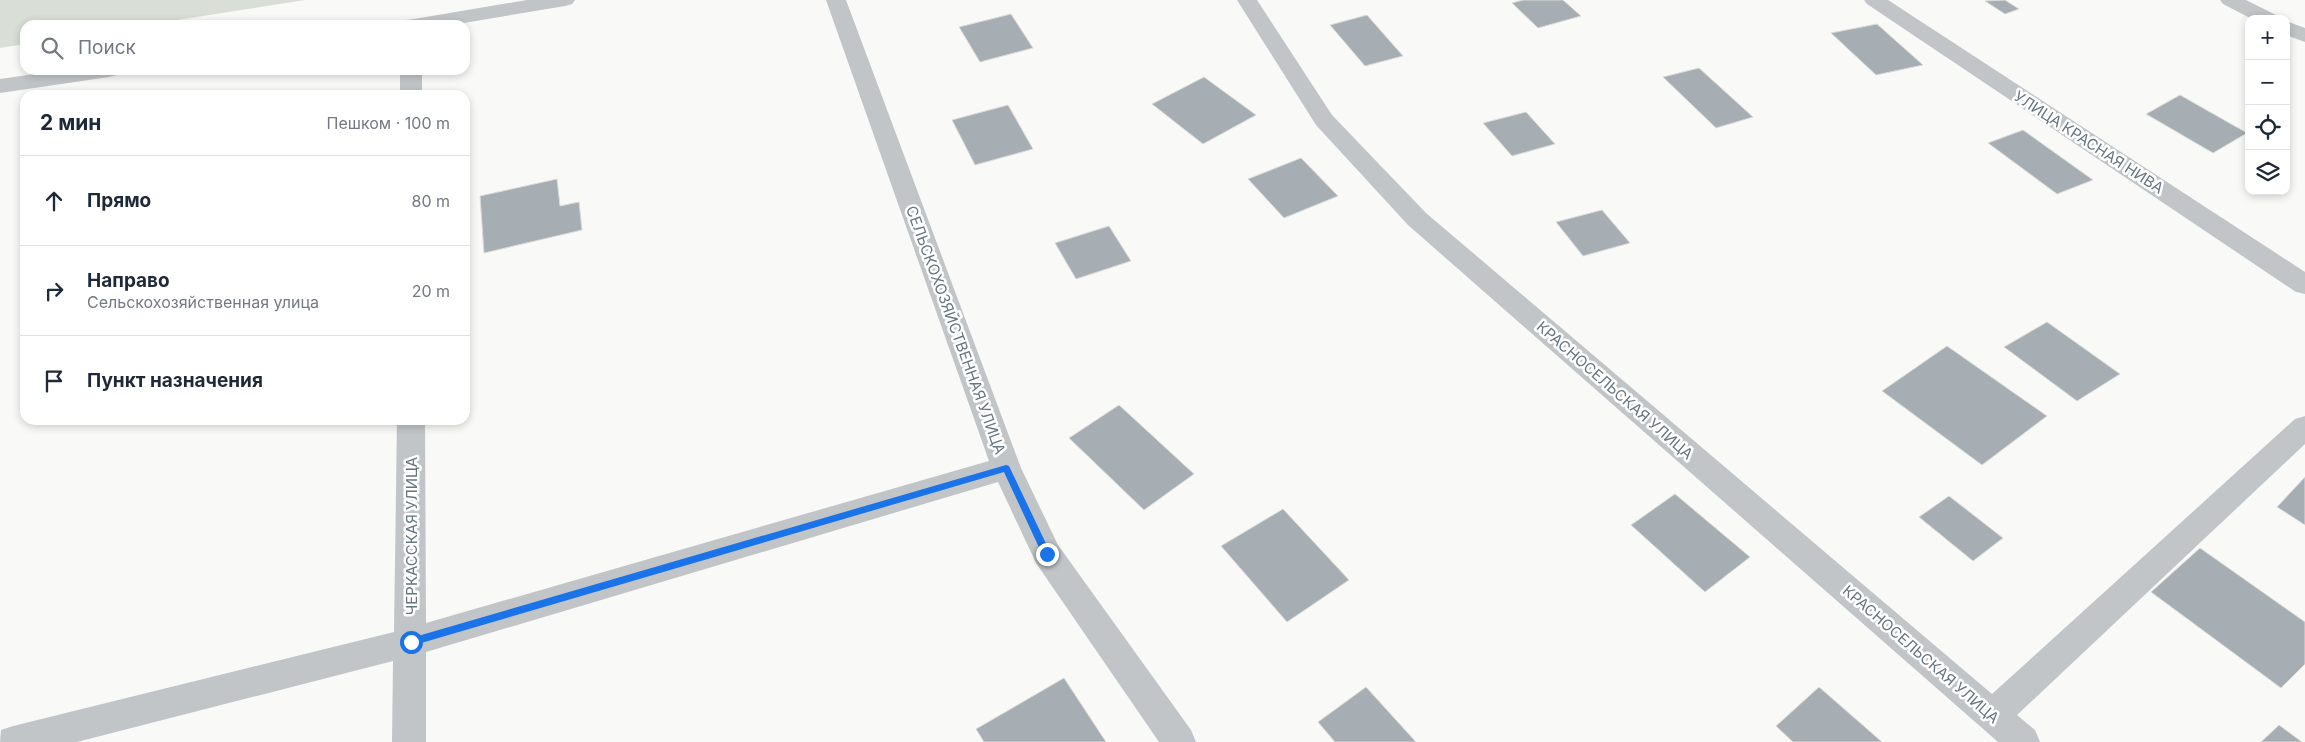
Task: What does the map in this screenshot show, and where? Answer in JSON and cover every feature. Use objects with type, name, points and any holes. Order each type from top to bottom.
[{"type":"street","points":[[444,20],[565,0]]},
{"type":"street","name":"СЕЛЬСКОХОЗЯЙСТВЕННАЯ УЛИЦА","points":[[836,0],[1006,468],[1047,554],[1179,742]]},
{"type":"street","name":"КРАСНОСЕЛЬСКАЯ УЛИЦА","points":[[1247,0],[1324,120],[1417,219],[2023,742]]},
{"type":"street","name":"УЛИЦА КРАСНАЯ НИВА","points":[[1874,0],[2305,285]]},
{"type":"street","points":[[2230,0],[2261,15]]},
{"type":"street","points":[[2290,29],[2305,36]]},
{"type":"street","points":[[0,86],[75,75]]},
{"type":"street","points":[[411,75],[411,90]]},
{"type":"street","name":"ЧЕРКАССКАЯ УЛИЦА","points":[[409,742],[411,425]]},
{"type":"street","points":[[1992,716],[2305,427]]},
{"type":"street","points":[[13,742],[411,642],[1006,468]]},
{"type":"shaded area","points":[[0,0],[305,0],[177,20],[20,20],[20,45],[0,48]]},
{"type":"building","points":[[1523,0],[1563,0],[1581,16],[1538,28],[1512,3]]},
{"type":"building","points":[[2005,0],[2019,9],[2005,14],[1985,1]]},
{"type":"building","points":[[1011,14],[1033,48],[980,62],[959,27]]},
{"type":"building","points":[[1367,15],[1403,56],[1365,66],[1330,25]]},
{"type":"building","points":[[1877,24],[1923,65],[1876,75],[1831,33]]},
{"type":"building","points":[[1699,68],[1753,117],[1716,128],[1663,77]]},
{"type":"building","points":[[1204,77],[1256,115],[1203,144],[1152,104]]},
{"type":"building","points":[[2180,95],[2245,132],[2245,134],[2213,153],[2146,114]]},
{"type":"building","points":[[1008,105],[1033,149],[975,165],[952,120]]},
{"type":"building","points":[[1526,112],[1555,144],[1512,156],[1483,123]]},
{"type":"building","points":[[2023,130],[2093,180],[2057,194],[1988,143]]},
{"type":"building","points":[[1301,158],[1338,196],[1284,218],[1248,179]]},
{"type":"building","points":[[557,179],[560,206],[579,202],[582,230],[484,253],[480,196]]},
{"type":"building","points":[[1602,210],[1630,243],[1583,256],[1556,222]]},
{"type":"building","points":[[1109,226],[1131,261],[1076,279],[1055,243]]},
{"type":"building","points":[[2047,322],[2120,374],[2077,401],[2004,347]]},
{"type":"building","points":[[1947,346],[2047,416],[1982,465],[1882,391]]},
{"type":"building","points":[[1119,405],[1194,474],[1144,510],[1069,438]]},
{"type":"building","points":[[2305,477],[2305,525],[2277,507]]},
{"type":"building","points":[[1675,494],[1750,557],[1705,592],[1631,525]]},
{"type":"building","points":[[1949,496],[2003,538],[1973,561],[1919,517]]},
{"type":"building","points":[[1283,509],[1349,580],[1287,622],[1221,546]]},
{"type":"building","points":[[2200,548],[2305,622],[2305,664],[2281,688],[2151,592]]},
{"type":"building","points":[[1064,678],[1106,742],[984,742],[976,729]]},
{"type":"building","points":[[1366,687],[1416,742],[1335,742],[1318,722]]},
{"type":"building","points":[[1819,687],[1882,742],[1793,742],[1776,726]]},
{"type":"building","points":[[2279,725],[2302,742],[2261,742]]},
{"type":"route","points":[[411,642],[1006,468],[1047,554]]}]
